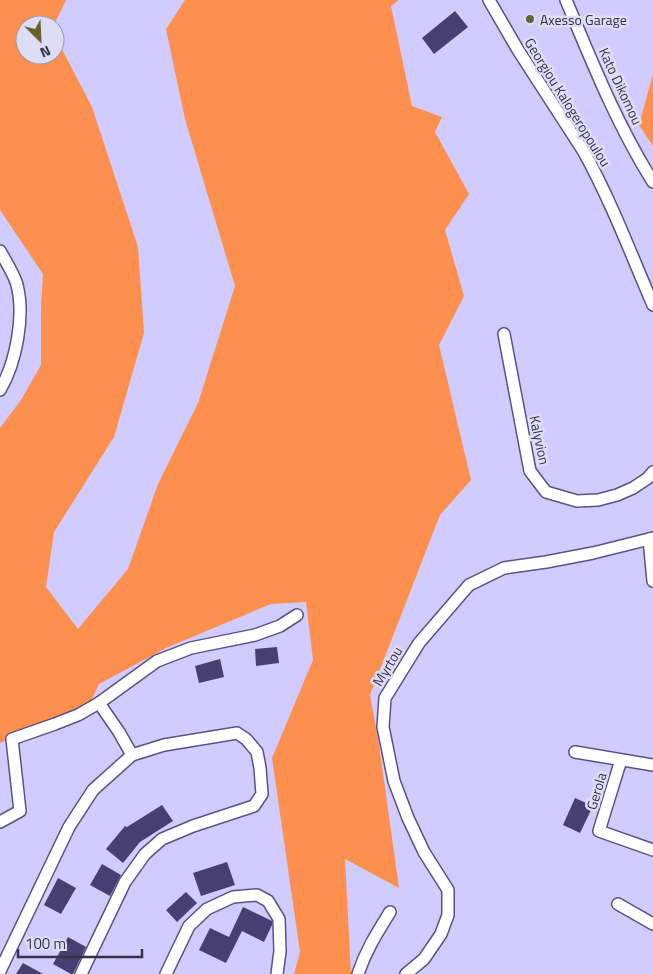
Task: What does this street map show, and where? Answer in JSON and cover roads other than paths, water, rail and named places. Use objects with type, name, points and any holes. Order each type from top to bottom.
[{"type":"street","name":"Georgiou Kalogeropoulou","points":[[489,0],[518,50],[594,169],[653,305]]},
{"type":"street","name":"Kato Dikomou","points":[[566,0],[603,86],[637,155],[653,182]]},
{"type":"street","points":[[0,251],[17,284],[20,311],[18,342],[6,380],[0,390]]},
{"type":"street","name":"Kalyvion","points":[[504,334],[530,471],[546,492],[577,501],[598,500],[633,488],[648,478],[653,472]]},
{"type":"street","points":[[651,539],[653,581]]},
{"type":"street","name":"Myrtou","points":[[406,974],[424,959],[441,934],[448,915],[448,890],[424,852],[408,818],[394,781],[383,727],[385,698],[419,643],[469,585],[504,568],[546,562],[651,539]]},
{"type":"street","points":[[0,822],[20,811],[12,739],[78,715],[99,703],[157,661],[191,648],[255,635],[280,626],[297,615]]},
{"type":"street","points":[[99,703],[132,755]]},
{"type":"street","points":[[0,970],[69,827],[93,790],[132,755],[164,745],[237,733],[246,739],[257,752],[260,768],[262,794],[254,806],[193,826],[162,839],[145,854],[125,882],[81,974]]},
{"type":"street","points":[[575,752],[653,765]]},
{"type":"street","name":"Gerola","points":[[621,760],[599,831],[653,850]]},
{"type":"street","points":[[166,974],[189,926],[207,909],[232,897],[257,896],[268,901],[279,920],[280,951],[277,974]]},
{"type":"street","points":[[618,904],[653,924]]},
{"type":"street","points":[[358,974],[365,955],[390,912]]},
{"type":"place","name":"Axesso Garage","points":[[530,19]]}]
